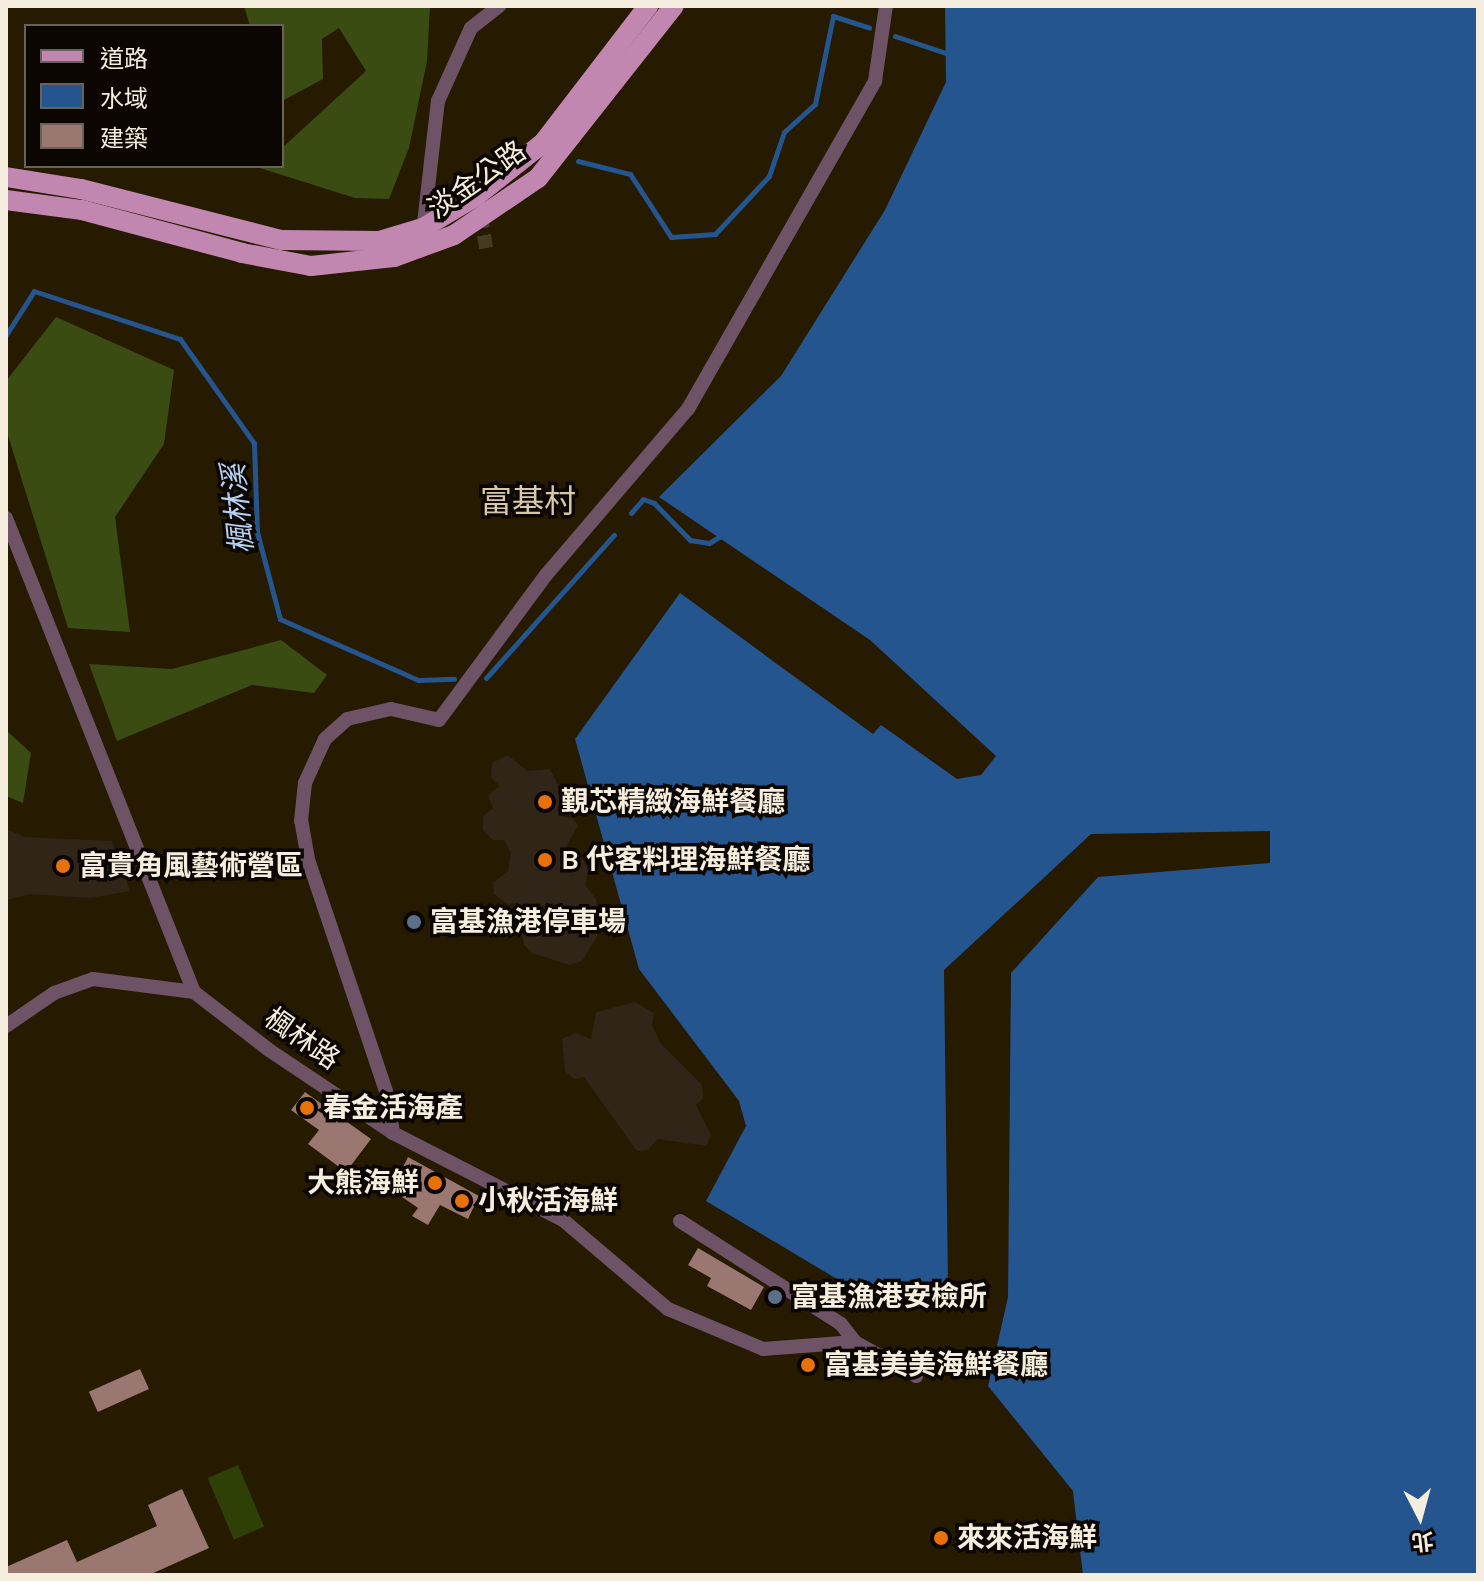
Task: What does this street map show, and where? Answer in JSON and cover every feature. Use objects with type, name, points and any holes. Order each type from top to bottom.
[{"type":"main road","name":"淡金公路","points":[[6,200],[82,210],[242,253],[311,266],[357,263],[423,238],[543,143],[648,6]]},
{"type":"main road","name":"淡金公路","points":[[6,177],[81,189],[281,240],[379,241],[454,235],[538,178],[674,6]]},
{"type":"street","points":[[423,238],[438,101],[471,28],[499,6]]},
{"type":"street","points":[[393,1133],[388,1097],[308,859],[301,821],[305,783],[325,739],[347,719],[391,709],[439,720],[546,575],[688,409],[875,81],[886,6]]},
{"type":"street","points":[[6,518],[194,992],[93,979],[54,993],[6,1026]]},
{"type":"street","name":"楓林路","points":[[194,992],[269,1050],[393,1133],[563,1220],[668,1309],[689,1313],[722,1336],[763,1349],[855,1342]]},
{"type":"street","points":[[680,1221],[841,1324],[855,1342],[916,1376]]},
{"type":"shaded area","name":"B 代客料理海鮮餐廳","points":[[508,755],[527,771],[550,769],[562,792],[564,817],[573,818],[578,826],[563,852],[583,860],[589,868],[585,885],[596,899],[602,928],[582,961],[569,965],[532,953],[524,945],[516,903],[507,904],[494,894],[493,883],[508,871],[511,853],[504,840],[493,840],[483,830],[483,816],[493,808],[488,795],[500,786],[491,777],[492,763]]},
{"type":"shaded area","name":"富貴角風藝術營區","points":[[6,829],[25,837],[112,841],[130,891],[90,898],[30,894],[6,900]]},
{"type":"shaded area","points":[[635,1002],[654,1013],[652,1025],[661,1044],[702,1085],[703,1098],[696,1105],[711,1135],[706,1146],[658,1139],[648,1150],[637,1151],[584,1077],[574,1079],[565,1071],[562,1039],[575,1033],[591,1039],[596,1012]]},
{"type":"green space","points":[[244,6],[430,6],[427,61],[409,148],[389,199],[355,198],[260,168],[284,168],[284,146],[366,71],[339,28],[322,39],[323,79],[284,100],[284,24],[249,24]]},
{"type":"green space","points":[[56,317],[174,370],[164,444],[115,517],[130,632],[68,628],[6,429],[6,381]]},
{"type":"green space","points":[[281,640],[327,675],[314,693],[252,685],[117,741],[89,664],[172,669]]},
{"type":"green space","points":[[6,730],[31,753],[23,803],[6,796]]},
{"type":"green space","points":[[238,1465],[264,1527],[234,1540],[208,1478]]},
{"type":"water","points":[[945,6],[1478,6],[1478,1575],[1083,1575],[1073,1491],[988,1386],[1008,1297],[1011,973],[1098,877],[1270,863],[1270,831],[1091,834],[944,970],[948,1286],[879,1304],[706,1201],[746,1126],[739,1101],[639,969],[575,739],[680,593],[873,734],[881,725],[957,779],[981,775],[996,756],[870,640],[659,497],[781,376],[885,210],[946,82]]},
{"type":"building","points":[[305,1092],[371,1139],[346,1172],[308,1144],[319,1130],[291,1110]]},
{"type":"building","points":[[408,1157],[479,1196],[468,1219],[440,1205],[428,1225],[412,1216],[418,1208],[392,1190]]},
{"type":"building","points":[[698,1248],[764,1287],[751,1310],[707,1286],[711,1278],[688,1265]]},
{"type":"building","points":[[140,1369],[149,1389],[98,1412],[89,1392]]},
{"type":"building","points":[[182,1489],[209,1548],[149,1575],[6,1575],[6,1567],[67,1540],[77,1562],[157,1526],[148,1505]]},
{"type":"waterway","points":[[578,161],[630,174],[671,237],[715,234],[769,176],[784,132],[815,104],[833,16],[869,28]]},
{"type":"waterway","points":[[895,36],[946,53]]},
{"type":"waterway","name":"楓林溪","points":[[6,335],[34,291],[180,339],[254,443],[257,532],[280,619],[418,680],[454,679]]},
{"type":"waterway","name":"楓林溪","points":[[631,513],[643,499],[654,503],[690,540],[709,543],[724,534]]},
{"type":"waterway","name":"楓林溪","points":[[486,678],[614,535]]},
{"type":"tunnel","points":[[474,173],[486,248]]},
{"type":"place","name":"覲芯精緻海鮮餐廳","points":[[545,802]]},
{"type":"place","name":"B 代客料理海鮮餐廳","points":[[545,860]]},
{"type":"place","name":"富貴角風藝術營區","points":[[63,866]]},
{"type":"place","name":"富基漁港停車場","points":[[414,922]]},
{"type":"place","name":"春金活海產","points":[[307,1108]]},
{"type":"place","name":"大熊海鮮","points":[[435,1183]]},
{"type":"place","name":"小秋活海鮮","points":[[462,1201]]},
{"type":"place","name":"富基漁港安檢所","points":[[775,1297]]},
{"type":"place","name":"富基美美海鮮餐廳","points":[[808,1365]]},
{"type":"place","name":"來來活海鮮","points":[[941,1538]]},
{"type":"district","name":"富基村","points":[[528,502]]}]
